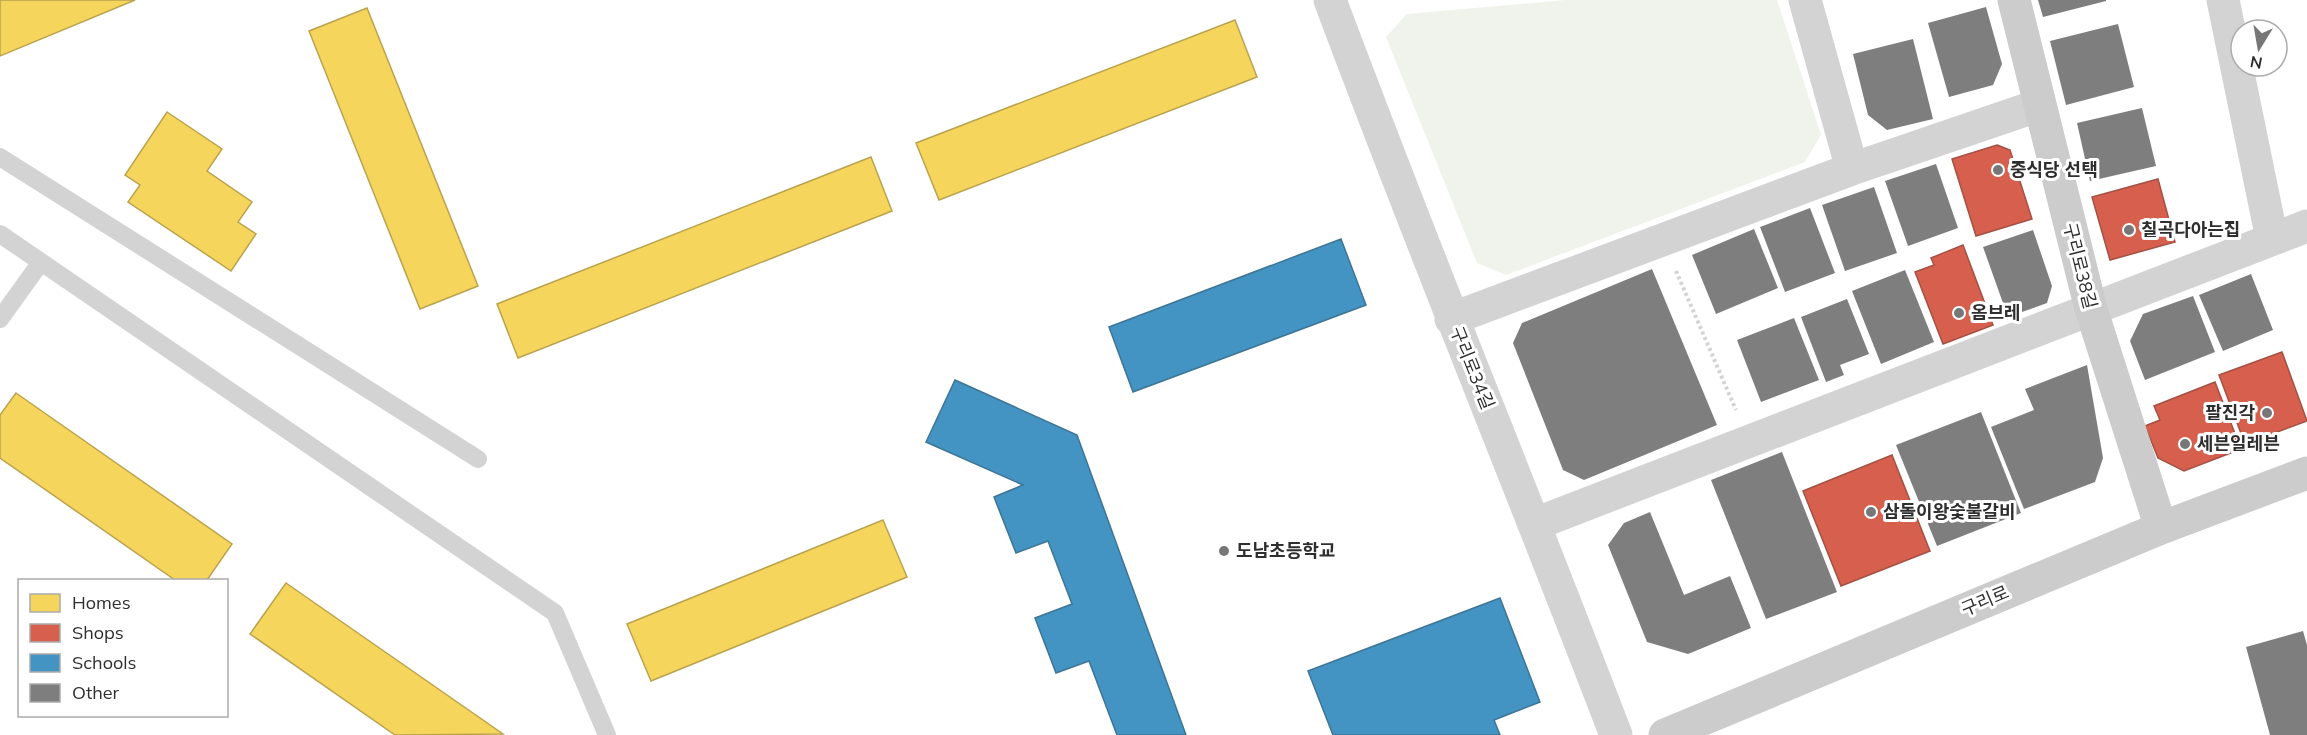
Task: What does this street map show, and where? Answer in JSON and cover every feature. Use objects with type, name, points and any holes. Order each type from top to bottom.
[{"type":"street","points":[[1805,0],[1852,169]]},
{"type":"street","name":"구리로38길","points":[[2014,0],[2091,309],[2161,528]]},
{"type":"street","points":[[2223,0],[2272,239]]},
{"type":"street","name":"구리로34길","points":[[1339,1],[1451,319],[1535,524],[1616,735]]},
{"type":"street","points":[[1451,319],[1852,169],[2040,105]]},
{"type":"street","points":[[1535,524],[2307,226]]},
{"type":"street","name":"구리로","points":[[1665,735],[2161,528],[2307,475]]},
{"type":"lane","points":[[0,157],[478,459]]},
{"type":"lane","points":[[0,234],[555,613],[607,735]]},
{"type":"lane","points":[[0,319],[41,262]]},
{"type":"path","points":[[1663,240],[1749,441]]},
{"type":"shaded area","points":[[1565,0],[1777,0],[1821,135],[1805,162],[1506,275],[1477,263],[1386,37],[1407,14]]},
{"type":"building: Homes","points":[[0,0],[135,0],[0,56]]},
{"type":"building: Homes","points":[[367,8],[478,286],[420,309],[309,31]]},
{"type":"building: Homes","points":[[1235,20],[1257,77],[939,200],[916,143]]},
{"type":"building: Homes","points":[[167,112],[222,149],[207,171],[252,202],[238,222],[256,234],[231,271],[128,202],[140,185],[125,175]]},
{"type":"building: Homes","points":[[871,157],[892,211],[518,358],[497,304]]},
{"type":"building: Homes","points":[[16,393],[232,544],[208,579],[174,579],[0,458],[0,415]]},
{"type":"building: Homes","points":[[883,520],[907,577],[651,681],[627,624]]},
{"type":"building: Homes","points":[[286,583],[503,734],[395,735],[250,634]]},
{"type":"building: Shops","points":[[1997,145],[2010,150],[2032,219],[1976,236],[1952,159]]},
{"type":"building: Shops","points":[[2158,179],[2175,242],[2110,260],[2092,197]]},
{"type":"building: Shops","points":[[1963,245],[1993,325],[1943,344],[1915,272],[1934,265],[1931,258]]},
{"type":"building: Shops","points":[[2282,352],[2307,421],[2245,444],[2219,375]]},
{"type":"building: Shops","points":[[2215,382],[2241,449],[2184,471],[2158,458],[2145,426],[2160,420],[2154,406]]},
{"type":"building: Shops","points":[[1892,455],[1930,551],[1841,586],[1803,491]]},
{"type":"building: Schools","points":[[1341,239],[1366,305],[1133,392],[1109,327]]},
{"type":"building: Schools","points":[[955,380],[1077,435],[1186,735],[1117,735],[1089,661],[1056,673],[1035,618],[1072,604],[1048,541],[1016,553],[994,497],[1023,485],[926,442]]},
{"type":"building: Schools","points":[[1500,598],[1540,702],[1494,720],[1500,735],[1333,735],[1308,671]]},
{"type":"building: Other","points":[[2038,0],[2106,0],[2106,1],[2043,17]]},
{"type":"building: Other","points":[[1986,7],[2002,64],[1993,85],[1949,97],[1928,23]]},
{"type":"building: Other","points":[[2118,24],[2134,87],[2066,105],[2050,41]]},
{"type":"building: Other","points":[[1913,39],[1933,119],[1887,130],[1868,115],[1853,54]]},
{"type":"building: Other","points":[[2142,108],[2156,166],[2090,181],[2077,123]]},
{"type":"building: Other","points":[[1936,164],[1958,228],[1908,246],[1885,181]]},
{"type":"building: Other","points":[[1874,187],[1897,253],[1845,271],[1822,205]]},
{"type":"building: Other","points":[[1810,208],[1835,273],[1785,292],[1760,227]]},
{"type":"building: Other","points":[[1754,229],[1778,288],[1716,314],[1692,255]]},
{"type":"building: Other","points":[[2033,230],[2052,286],[2047,303],[2008,317],[1983,247]]},
{"type":"building: Other","points":[[1652,269],[1717,425],[1584,480],[1563,470],[1513,343],[1522,323]]},
{"type":"building: Other","points":[[1905,270],[1934,342],[1881,364],[1852,291]]},
{"type":"building: Other","points":[[2251,274],[2273,330],[2223,351],[2199,295]]},
{"type":"building: Other","points":[[2193,296],[2215,352],[2145,380],[2130,341],[2143,314]]},
{"type":"building: Other","points":[[1847,299],[1869,354],[1840,365],[1844,375],[1826,382],[1801,317]]},
{"type":"building: Other","points":[[1794,318],[1819,380],[1761,402],[1737,340]]},
{"type":"building: Other","points":[[2087,365],[2103,458],[2095,482],[2024,509],[1991,427],[2034,410],[2025,389]]},
{"type":"building: Other","points":[[1981,412],[2021,513],[1937,546],[1896,445]]},
{"type":"building: Other","points":[[1782,452],[1837,592],[1766,619],[1711,480]]},
{"type":"building: Other","points":[[1650,512],[1684,595],[1730,576],[1751,628],[1688,654],[1647,642],[1608,545],[1624,523]]},
{"type":"building: Other","points":[[2303,631],[2307,645],[2307,735],[2270,735],[2246,647]]},
{"type":"place","name":"중식당 선택","points":[[1998,170]]},
{"type":"place","name":"칠곡다아는집","points":[[2129,230]]},
{"type":"place","name":"옴브레","points":[[1959,313]]},
{"type":"place","name":"팔진각","points":[[2267,413]]},
{"type":"place","name":"세븐일레븐","points":[[2185,444]]},
{"type":"place","name":"삼돌이왕숯불갈비","points":[[1871,512]]},
{"type":"place","name":"도남초등학교","points":[[1224,551]]}]
